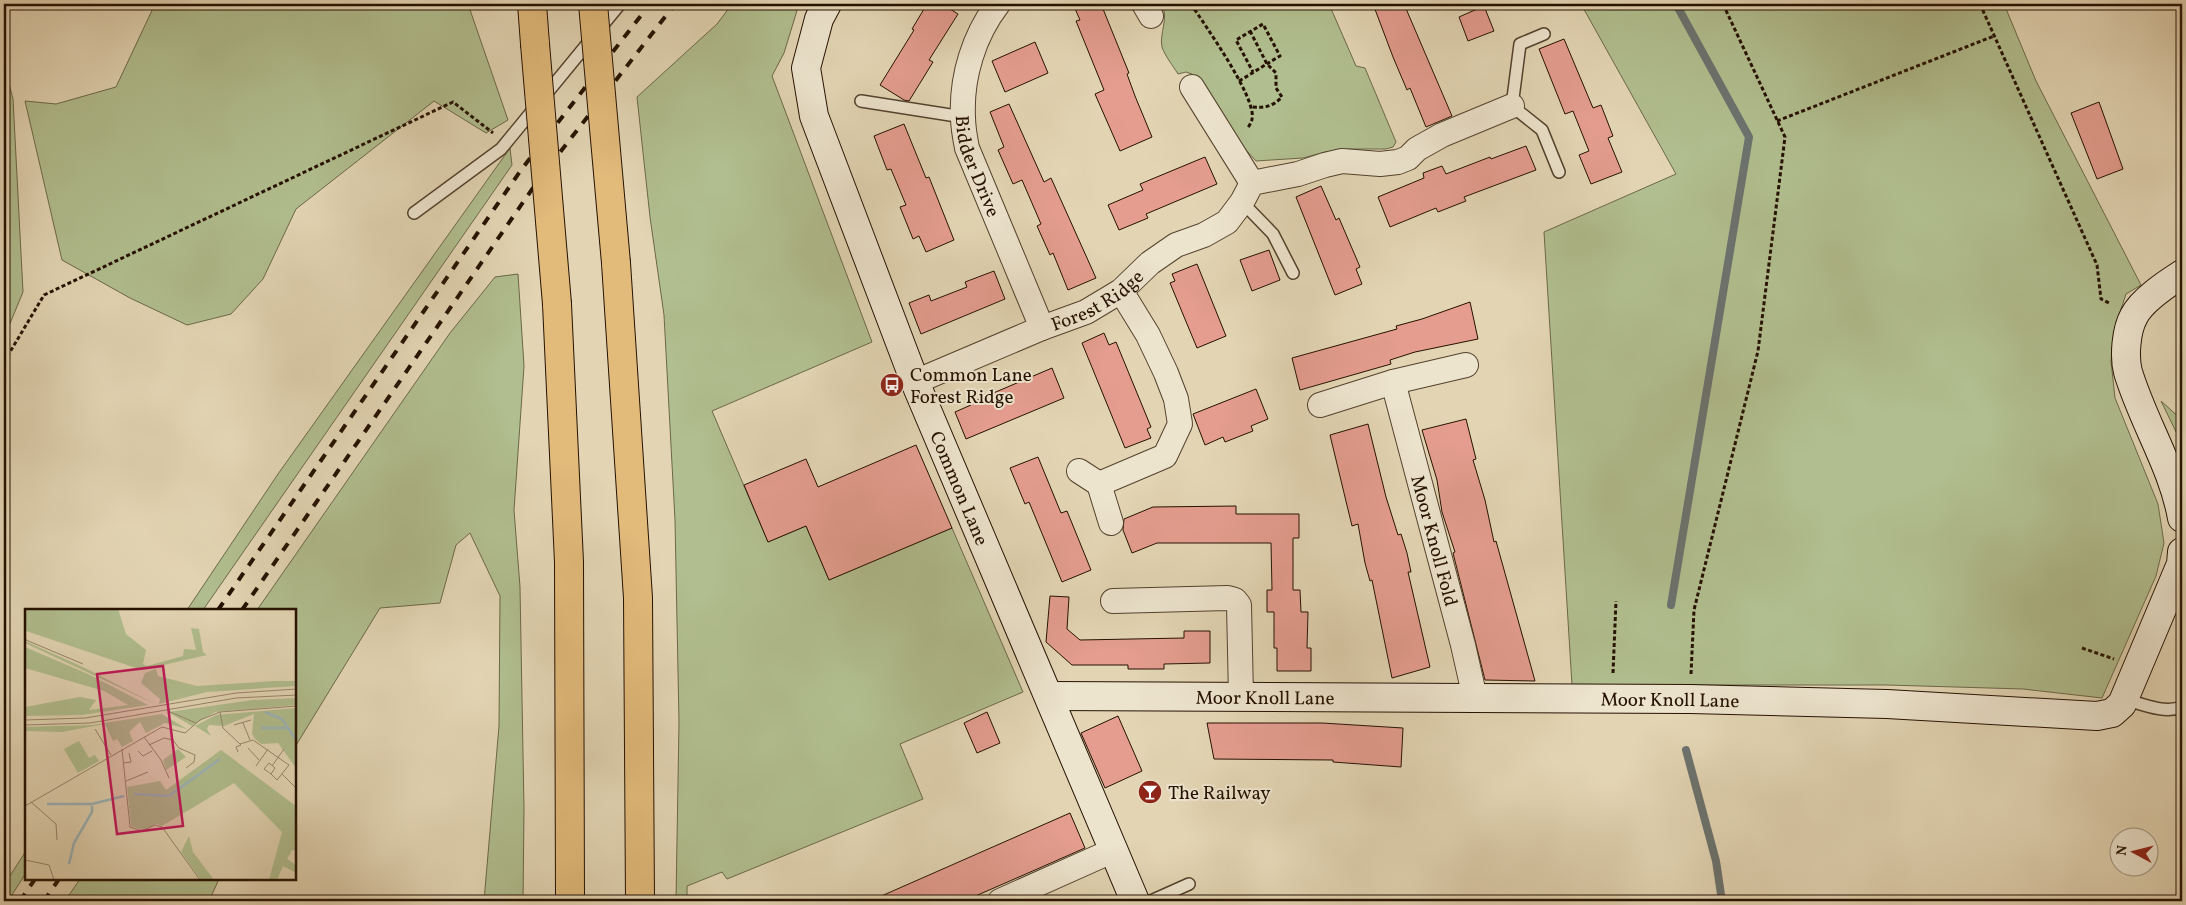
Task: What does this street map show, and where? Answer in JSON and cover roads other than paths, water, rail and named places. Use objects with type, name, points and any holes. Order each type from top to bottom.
[{"type":"highway","points":[[532,4],[557,304],[564,427],[569,572],[570,901]]},
{"type":"highway","points":[[593,4],[616,263],[638,598],[640,901]]},
{"type":"street","name":"Common Lane","points":[[827,4],[819,19],[806,68],[814,116],[915,382],[1049,696],[1112,851],[1135,901]]},
{"type":"street","name":"Bidder Drive","points":[[998,4],[984,22],[972,52],[962,117],[967,148],[1042,328]]},
{"type":"street","points":[[1192,87],[1228,146],[1247,192],[1325,164],[1342,161],[1380,164],[1398,162],[1408,158],[1417,148],[1512,106]]},
{"type":"street","name":"Forest Ridge","points":[[915,382],[1042,328],[1086,312],[1121,290],[1150,263],[1176,245],[1204,235],[1227,222],[1247,192]]},
{"type":"street","points":[[2182,274],[2160,288],[2134,316],[2127,340],[2127,370],[2180,503],[2182,518]]},
{"type":"street","points":[[1099,484],[1165,456],[1180,424],[1176,399],[1166,373],[1148,336],[1121,290]]},
{"type":"street","points":[[1320,405],[1393,382],[1466,365]]},
{"type":"street","name":"Moor Knoll Fold","points":[[1393,382],[1461,636],[1475,698]]},
{"type":"street","points":[[1079,471],[1099,484],[1110,523]]},
{"type":"street","name":"Moor Knoll Lane","points":[[1049,696],[1690,699],[1887,704],[2097,716],[2112,713],[2122,704],[2181,564],[2182,552]]},
{"type":"street","points":[[1113,601],[1228,598],[1235,600],[1239,605],[1241,696]]},
{"type":"street","points":[[1000,901],[1112,851]]},
{"type":"lane","points":[[414,213],[501,149],[620,4]]},
{"type":"lane","points":[[1544,34],[1520,44],[1512,106],[1542,130],[1559,172]]},
{"type":"lane","points":[[861,101],[962,117]]},
{"type":"lane","points":[[1247,192],[1273,234],[1293,273]]},
{"type":"lane","points":[[2124,699],[2159,708],[2174,710],[2182,707]]},
{"type":"lane","points":[[1151,901],[1189,884]]},
{"type":"waterway","points":[[1671,605],[1749,137],[1676,4]]},
{"type":"waterway","points":[[1686,750],[1716,861],[1722,901]]},
{"type":"railway","points":[[219,609],[521,170],[650,4]]},
{"type":"railway","points":[[243,609],[537,182],[675,4]]},
{"type":"railway","points":[[20,901],[34,880]]},
{"type":"railway","points":[[44,901],[58,880]]},
{"type":"place","name":"Common Lane Forest Ridge","points":[[892,385]]},
{"type":"place","name":"The Railway","points":[[1150,792]]}]
